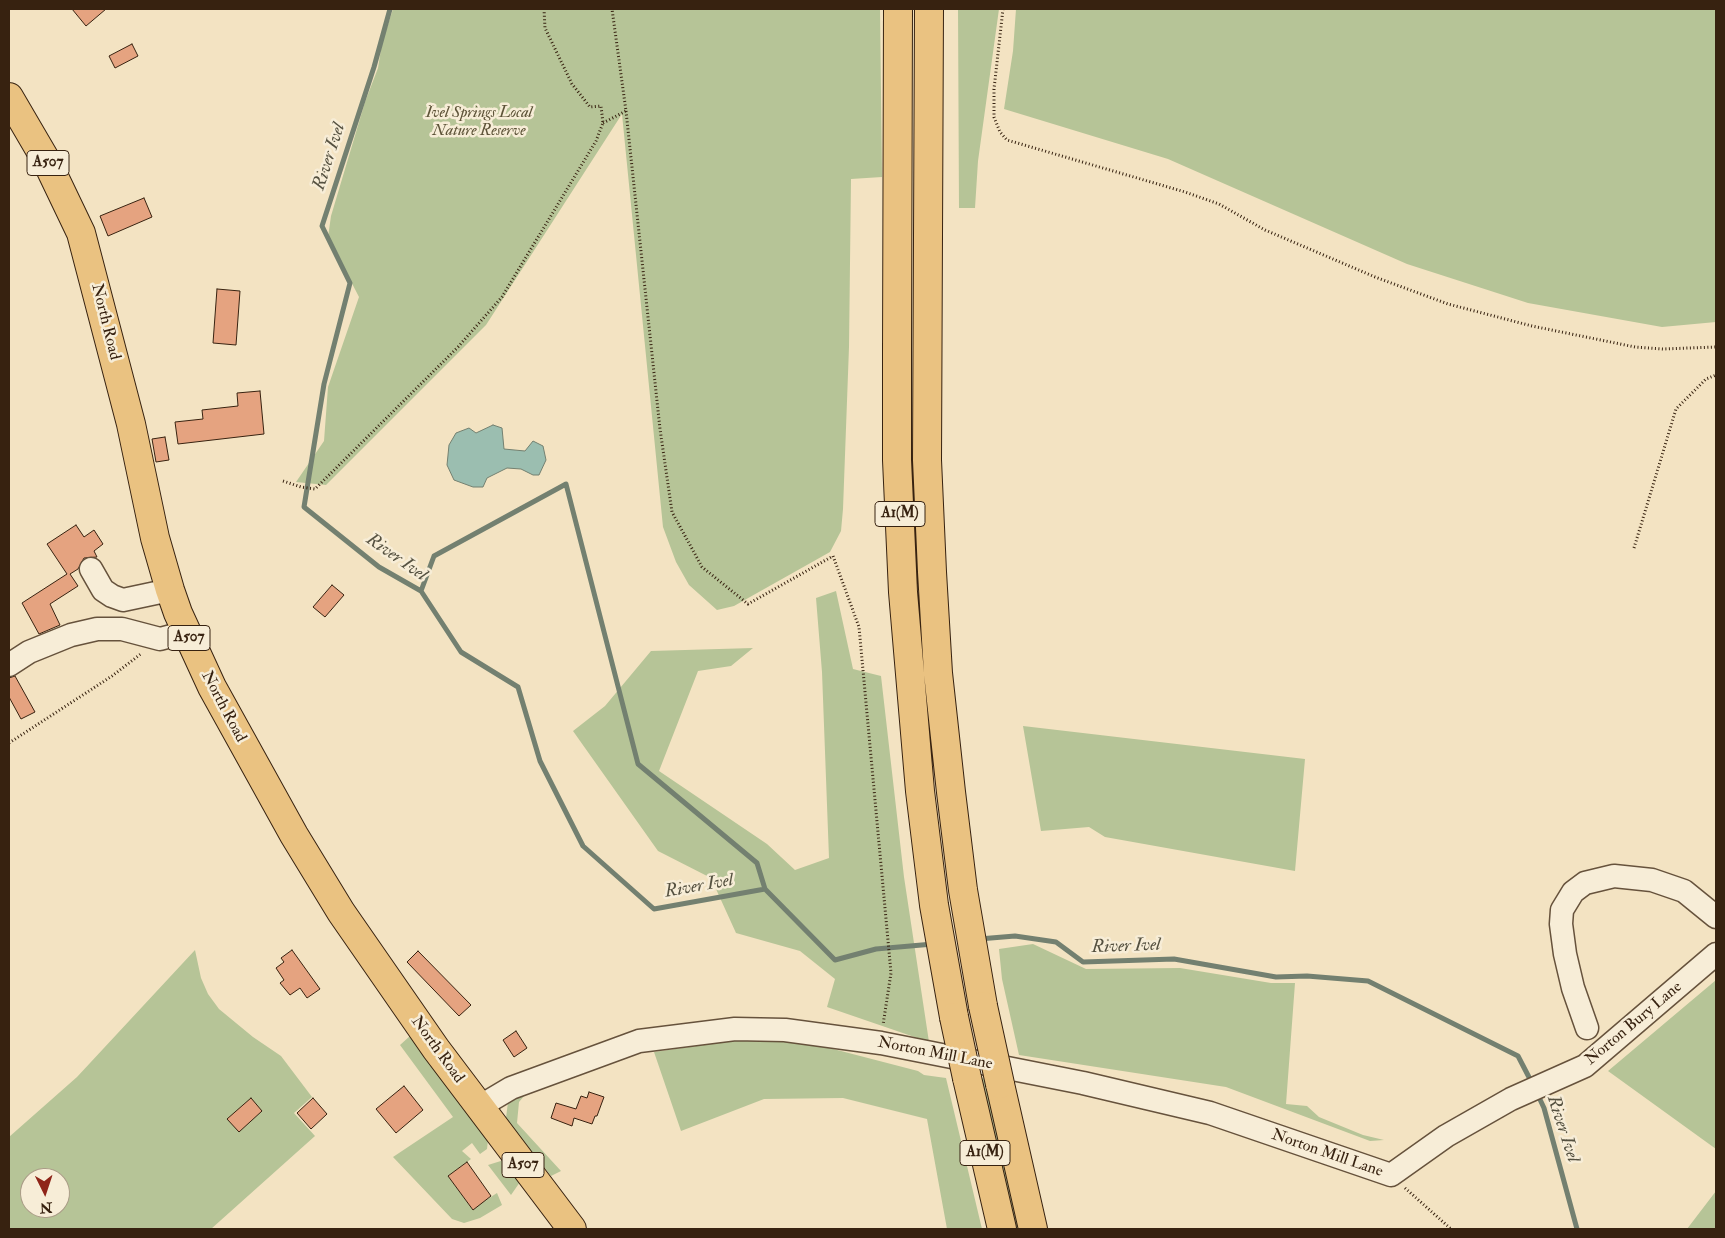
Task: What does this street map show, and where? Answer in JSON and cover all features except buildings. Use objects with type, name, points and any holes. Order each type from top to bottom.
[{"type":"main road","name":"A1(M)","points":[[898,9],[897,381],[903,592],[920,790],[934,905],[954,1017],[1002,1229]]},
{"type":"main road","name":"A1(M)","points":[[928,9],[927,460],[938,673],[963,890],[983,1006],[1033,1229]]},
{"type":"main road","name":"North Road","points":[[9,97],[47,162],[81,233],[131,424],[155,538],[170,590],[186,632],[217,696],[294,834],[336,904],[479,1107],[569,1226]]},
{"type":"street","points":[[91,569],[103,590],[123,600],[170,590]]},
{"type":"street","points":[[9,665],[29,652],[96,629],[122,629],[160,639],[186,632]]},
{"type":"street","points":[[1587,1028],[1573,988],[1561,924],[1562,910],[1573,892],[1592,881],[1614,876],[1652,880],[1684,891],[1716,917]]},
{"type":"street","name":"Norton Bury Lane","points":[[1391,1176],[1446,1136],[1522,1094],[1544,1086],[1585,1066],[1716,954]]},
{"type":"street","name":"Norton Mill Lane","points":[[479,1107],[511,1088],[639,1041],[734,1029],[785,1030],[881,1043],[1083,1083],[1210,1114],[1391,1176]]},
{"type":"path","points":[[283,480],[301,487],[315,489],[458,347],[502,296],[596,142],[602,123],[601,106],[590,106],[572,84],[545,28],[544,9]]},
{"type":"path","points":[[612,9],[626,111],[660,429],[672,512],[702,567],[748,604],[833,556],[859,627],[891,973],[881,1043]]},
{"type":"path","points":[[1003,9],[994,110],[1000,132],[1007,140],[1186,192],[1219,204],[1272,234],[1375,277],[1448,304],[1532,326],[1636,347],[1663,349],[1716,347]]},
{"type":"path","points":[[602,123],[626,111]]},
{"type":"path","points":[[1634,548],[1676,409],[1706,379],[1716,375]]},
{"type":"path","points":[[9,743],[112,676],[160,639]]},
{"type":"path","points":[[1391,1176],[1451,1229]]},
{"type":"green space","name":"Ivel Springs Local Nature Reserve","points":[[393,9],[880,9],[882,177],[851,179],[849,347],[843,509],[841,531],[830,552],[734,606],[717,610],[689,585],[676,562],[663,527],[622,114],[486,325],[326,485],[296,482],[324,441],[328,387],[359,297],[328,237],[331,216],[365,102],[378,68],[382,43]]},
{"type":"green space","points":[[958,9],[999,9],[978,161],[975,208],[959,208]]},
{"type":"green space","points":[[1016,9],[1716,9],[1716,322],[1662,327],[1528,303],[1407,264],[1168,159],[1004,109],[1013,51]]},
{"type":"green space","points":[[836,591],[853,669],[881,676],[904,877],[929,1042],[827,1007],[835,979],[800,951],[736,933],[711,878],[658,851],[573,731],[605,706],[651,651],[753,648],[731,666],[698,671],[659,771],[767,844],[795,870],[829,858],[822,672],[816,598]]},
{"type":"green space","points":[[1023,726],[1305,759],[1295,871],[1105,837],[1089,827],[1041,831]]},
{"type":"green space","points":[[1033,944],[1086,969],[1180,968],[1271,983],[1295,983],[1286,1104],[1307,1106],[1319,1117],[1363,1135],[1384,1140],[1370,1141],[1226,1087],[1019,1055],[1002,979],[999,949]]},
{"type":"green space","points":[[195,950],[201,978],[208,994],[219,1009],[253,1037],[281,1056],[312,1097],[294,1113],[315,1136],[211,1229],[9,1229],[9,1137],[77,1077]]},
{"type":"green space","points":[[1716,980],[1716,1149],[1608,1071]]},
{"type":"green space","points":[[410,1036],[488,1140],[487,1149],[480,1154],[472,1143],[462,1151],[471,1159],[448,1176],[472,1209],[497,1193],[502,1205],[480,1218],[464,1223],[452,1219],[393,1157],[453,1117],[400,1045]]},
{"type":"green space","points":[[787,1037],[918,1071],[924,1075],[946,1078],[982,1229],[947,1229],[927,1119],[843,1098],[764,1099],[681,1131],[654,1052],[753,1038]]},
{"type":"green space","points":[[986,1078],[1022,1229],[1013,1229],[978,1079]]},
{"type":"green space","points":[[530,1089],[519,1102],[517,1123],[561,1171],[551,1176],[506,1118],[508,1102]]},
{"type":"green space","points":[[504,1160],[520,1182],[511,1195],[488,1165]]},
{"type":"green space","points":[[1716,1191],[1716,1229],[1687,1229]]},
{"type":"shaded area","points":[[493,425],[502,428],[504,449],[525,451],[533,441],[543,446],[546,460],[539,475],[533,475],[521,469],[507,468],[487,478],[483,487],[473,487],[454,480],[447,465],[449,445],[456,433],[469,428],[476,433]]},
{"type":"waterway","name":"River Ivel","points":[[390,9],[374,67],[322,226],[350,283],[324,384],[304,507],[379,567],[421,591],[461,652],[518,687],[540,761],[583,846],[654,909],[765,889],[835,960],[876,949],[933,944]]},
{"type":"waterway","points":[[421,591],[434,556],[566,484],[638,764],[757,863],[765,889]]},
{"type":"waterway","name":"River Ivel","points":[[979,939],[1015,936],[1056,942],[1083,962],[1174,959],[1276,977],[1307,976],[1368,981],[1518,1056],[1532,1083]]},
{"type":"waterway","name":"River Ivel","points":[[1537,1093],[1544,1108],[1577,1229]]}]
